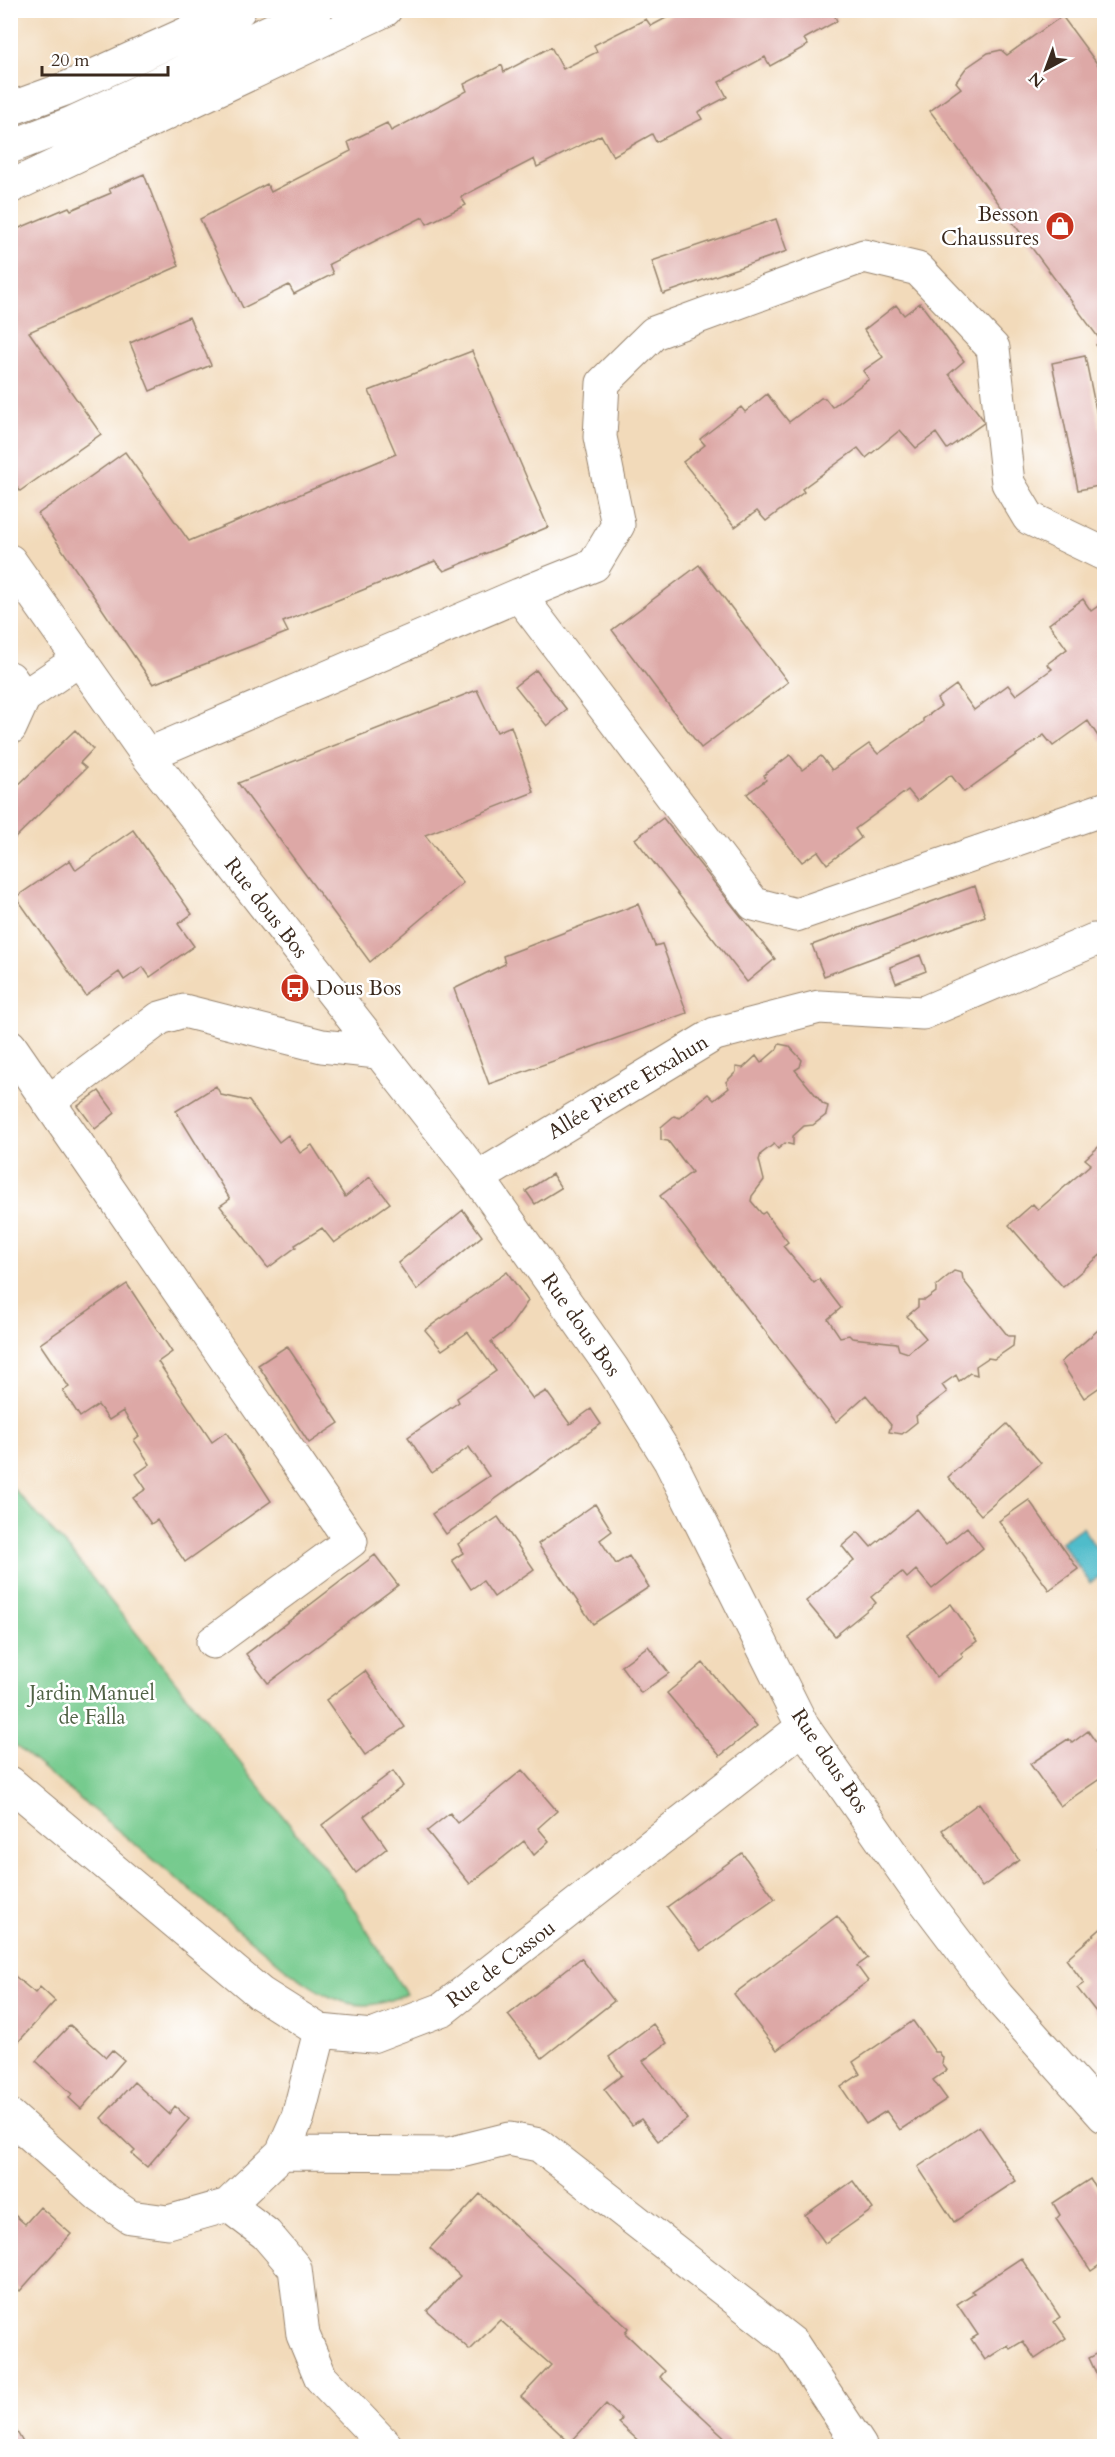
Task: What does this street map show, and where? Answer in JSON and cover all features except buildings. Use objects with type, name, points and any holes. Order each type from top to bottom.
[{"type":"street","points":[[10,109],[65,89],[239,10]]},
{"type":"street","points":[[10,147],[70,124],[315,10]]},
{"type":"street","points":[[10,187],[385,10]]},
{"type":"street","points":[[147,755],[519,594],[594,565],[618,525],[600,437],[603,383],[654,333],[864,256],[918,269],[993,348],[1008,483],[1029,518],[1104,554]]},
{"type":"street","name":"Rue dous Bos","points":[[10,561],[147,755],[377,1052],[478,1178],[612,1368],[670,1461],[803,1727],[919,1893],[998,1997],[1104,2116]]},
{"type":"street","points":[[519,594],[754,904],[796,915],[1104,809]]},
{"type":"street","points":[[10,729],[17,687],[80,659]]},
{"type":"street","name":"Allée Pierre Etxahun","points":[[478,1178],[715,1034],[819,1007],[923,1013],[1094,940]]},
{"type":"street","points":[[48,1102],[159,1018],[184,1011],[322,1046],[377,1052]]},
{"type":"street","points":[[10,1046],[351,1541],[213,1641]]},
{"type":"street","name":"Rue de Cassou","points":[[10,1783],[260,1994],[320,2031],[372,2036],[443,2008],[803,1727]]},
{"type":"street","points":[[10,2116],[100,2196],[130,2217],[168,2222],[228,2205],[282,2153],[298,2117],[320,2031]]},
{"type":"street","points":[[282,2153],[449,2154],[509,2139],[539,2145],[792,2343],[860,2446]]},
{"type":"street","points":[[228,2205],[266,2234],[295,2268],[303,2335],[321,2378],[386,2446]]},
{"type":"green space","name":"Jardin Manuel de Falla","points":[[11,1486],[69,1549],[342,1890],[406,1994],[380,2003],[354,2004],[330,1996],[307,1984],[11,1742]]},
{"type":"water","points":[[1082,1527],[1104,1560],[1104,1573],[1090,1583],[1061,1542]]},
{"type":"place","name":"Besson Chaussures","points":[[1060,226]]},
{"type":"place","name":"Dous Bos","points":[[295,988]]}]
